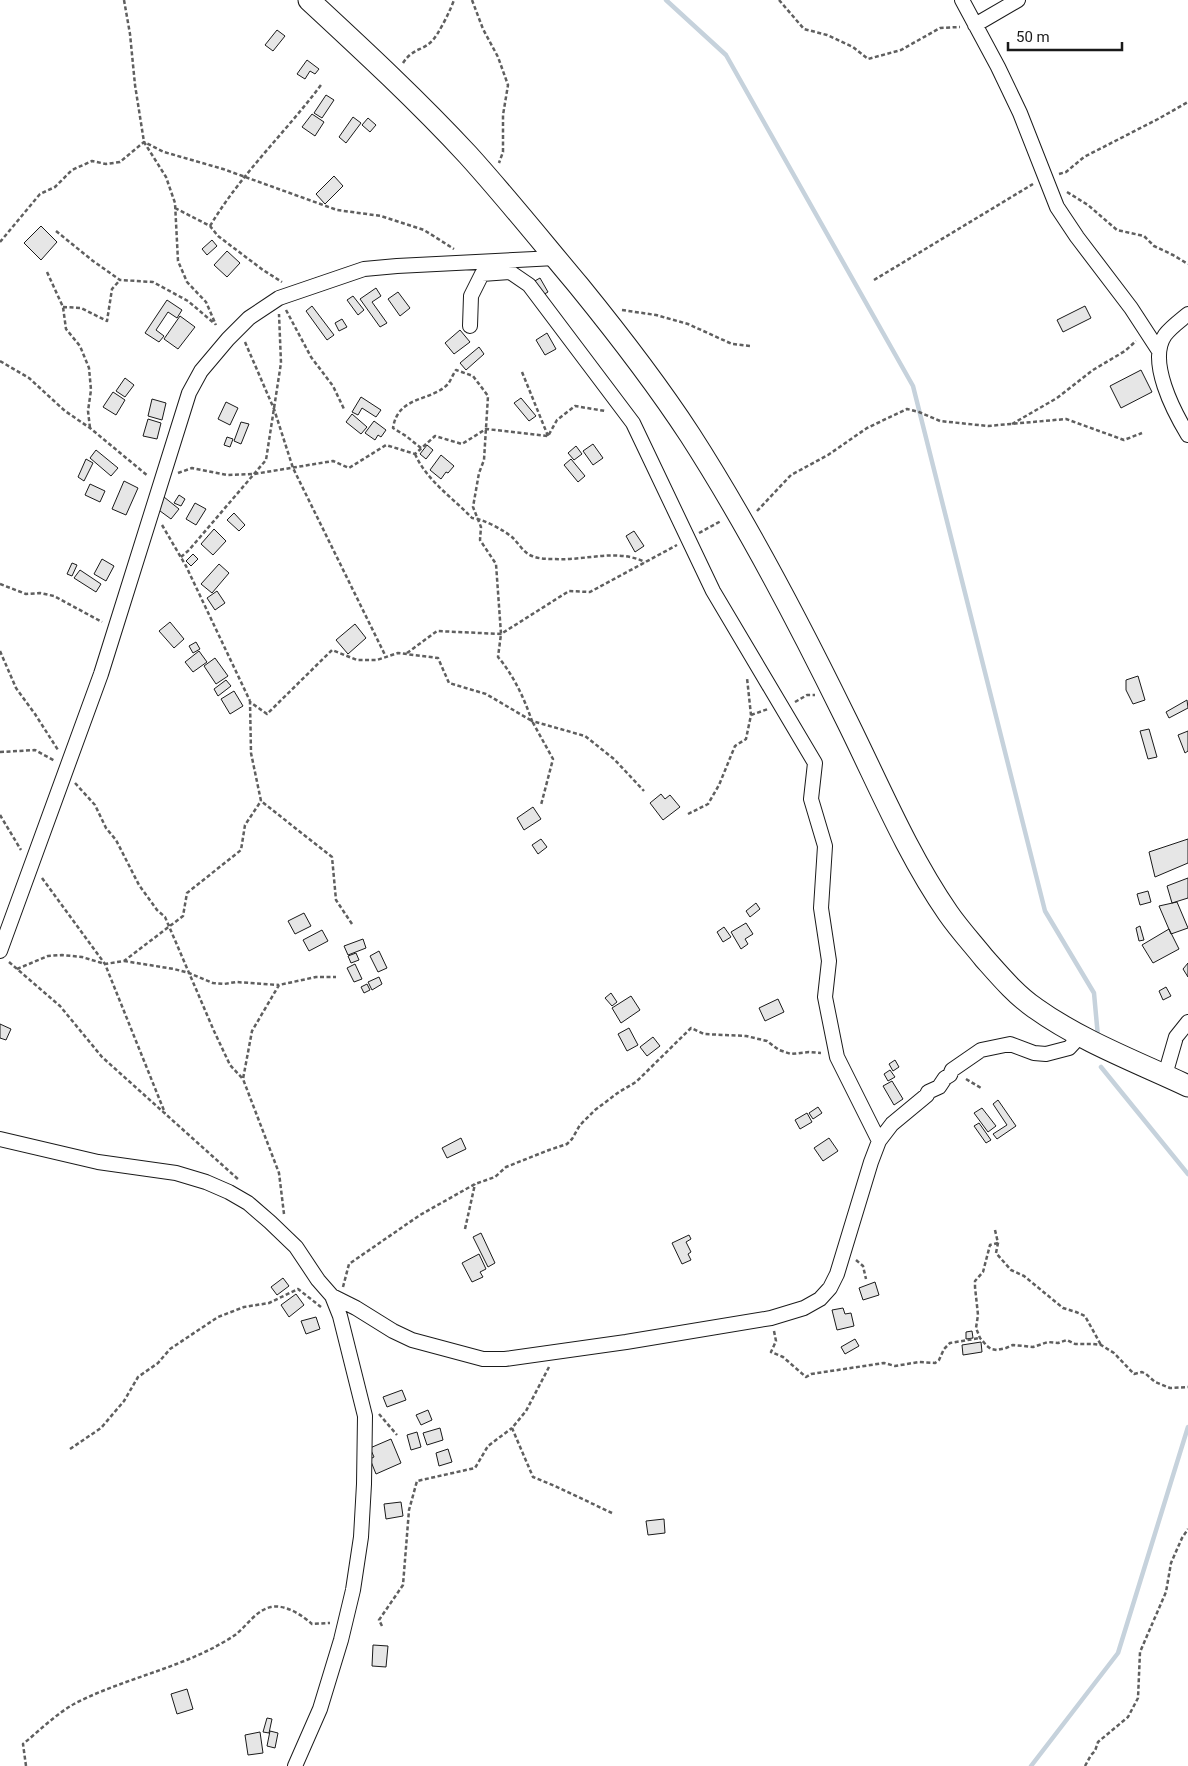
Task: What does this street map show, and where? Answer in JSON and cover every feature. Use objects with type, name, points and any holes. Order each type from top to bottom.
[{"type":"main road","points":[[309,0],[392,78],[468,155],[598,310],[689,433],[774,578],[835,696],[894,819],[924,874],[949,914],[1004,980],[1034,1007],[1081,1035],[1188,1086]]},
{"type":"street","points":[[962,0],[998,67],[1020,114],[1057,206],[1077,237],[1131,308],[1159,351]]},
{"type":"street","points":[[975,25],[1018,0]]},
{"type":"street","points":[[3,955],[32,865],[116,627],[189,393],[201,371],[239,328],[262,308],[278,298],[364,269],[556,258]]},
{"type":"street","points":[[470,326],[471,296],[482,274],[510,272],[529,285],[632,423],[713,591],[815,763],[811,799],[825,846],[821,908],[829,961],[825,997],[837,1057],[879,1141]]},
{"type":"street","points":[[1188,314],[1164,336],[1159,351],[1160,371],[1164,387],[1176,416],[1188,435]]},
{"type":"street","points":[[1165,1075],[1176,1037],[1188,1022]]},
{"type":"street","points":[[0,1139],[98,1162],[176,1173],[206,1182],[229,1192],[248,1203],[296,1247],[318,1280],[336,1298],[412,1340],[483,1359],[506,1359],[771,1318],[804,1308],[820,1299],[830,1288],[836,1274],[879,1141],[892,1124],[927,1095],[928,1092],[939,1088],[952,1070],[981,1050],[1010,1044],[1034,1053],[1046,1054],[1070,1048],[1081,1035]]},
{"type":"street","points":[[295,1766],[320,1709],[342,1640],[361,1537],[365,1416],[336,1298]]},
{"type":"path","points":[[56,231],[120,280],[153,282],[188,301],[216,325],[206,302],[187,282],[178,261],[176,208],[166,178],[144,142],[134,85],[130,34],[124,0]]},
{"type":"path","points":[[392,78],[408,54],[432,42],[451,9],[454,0]]},
{"type":"path","points":[[472,0],[483,29],[498,57],[508,85],[503,115],[503,152],[492,184]]},
{"type":"path","points":[[779,0],[804,29],[827,35],[853,47],[868,59],[901,50],[940,28],[975,25]]},
{"type":"path","points":[[210,226],[220,208],[297,118],[321,85]]},
{"type":"path","points":[[874,280],[1046,177],[1066,172],[1084,157],[1188,102]]},
{"type":"path","points":[[144,142],[164,152],[223,169],[337,210],[381,216],[424,230],[474,262]]},
{"type":"path","points":[[0,242],[40,194],[55,187],[72,170],[92,161],[106,164],[120,162],[144,142]]},
{"type":"path","points":[[1046,177],[1088,205],[1117,230],[1144,236],[1154,246],[1188,264]]},
{"type":"path","points":[[176,208],[210,226],[218,236],[263,270],[297,292]]},
{"type":"path","points":[[47,272],[63,307],[66,328],[80,346],[89,368],[92,390],[88,411],[90,428]]},
{"type":"path","points":[[63,307],[81,308],[107,321],[112,289],[120,280]]},
{"type":"path","points":[[278,298],[311,357],[333,386],[344,409]]},
{"type":"path","points":[[181,557],[266,460],[281,363],[278,298]]},
{"type":"path","points":[[598,310],[622,310],[656,315],[688,324],[732,344],[750,346]]},
{"type":"path","points":[[239,328],[274,409],[293,468],[386,657]]},
{"type":"path","points":[[1010,425],[1057,398],[1093,370],[1125,351],[1146,332]]},
{"type":"path","points":[[0,361],[28,378],[140,471],[160,485],[176,474],[192,468],[227,475],[254,474],[333,461],[349,468],[386,445],[415,454]]},
{"type":"path","points":[[421,448],[394,428],[395,419],[403,408],[448,384],[456,370],[473,376],[488,396],[484,460],[472,506],[479,518],[481,527],[480,540],[496,564],[500,634],[498,657],[523,696],[532,721],[553,759],[541,805]]},
{"type":"path","points":[[522,372],[548,436]]},
{"type":"path","points":[[548,436],[557,420],[574,406],[626,415]]},
{"type":"path","points":[[406,654],[437,631],[500,634],[569,591],[590,592],[688,539],[740,518],[791,475],[828,455],[867,428],[907,409],[959,424],[988,426],[1066,420],[1124,440],[1142,433]]},
{"type":"path","points":[[415,454],[435,436],[462,444],[486,429],[548,436]]},
{"type":"path","points":[[415,454],[420,467],[449,498],[472,518],[479,518],[512,537],[531,556],[570,560],[618,554],[636,557],[645,562]]},
{"type":"path","points":[[153,508],[181,557],[250,702],[250,753],[261,801],[332,857],[336,900],[352,924]]},
{"type":"path","points":[[0,584],[26,594],[40,593],[54,596],[98,620],[116,627]]},
{"type":"path","points":[[250,702],[267,714],[332,650],[357,660],[377,660],[398,653],[438,658],[449,683],[486,694],[532,721],[586,736],[614,759],[644,791]]},
{"type":"path","points":[[0,651],[16,688],[68,766],[77,786],[84,791],[96,806],[106,828],[116,840],[139,885],[157,910],[165,917],[230,1065],[243,1079],[279,1172],[285,1221],[277,1214]]},
{"type":"path","points":[[688,814],[708,804],[719,785],[735,746],[746,739],[751,716],[746,670]]},
{"type":"path","points":[[780,703],[792,703],[807,695],[835,696]]},
{"type":"path","points":[[0,752],[35,750],[56,762],[68,766]]},
{"type":"path","points":[[124,961],[183,916],[187,893],[241,850],[245,825],[261,801]]},
{"type":"path","points":[[0,815],[32,865],[105,964],[166,1114]]},
{"type":"path","points":[[3,955],[60,1006],[102,1056],[240,1181]]},
{"type":"path","points":[[17,969],[48,956],[62,955],[82,957],[105,964],[124,961],[189,973],[212,983],[224,984],[236,982],[279,985],[316,977],[336,977]]},
{"type":"path","points":[[243,1079],[252,1031],[279,985]]},
{"type":"path","points":[[336,1298],[349,1264],[420,1215],[475,1184],[496,1177],[506,1167],[567,1144],[580,1125],[595,1110],[636,1082],[691,1028],[704,1034],[746,1036],[767,1042],[779,1050],[791,1054],[809,1052],[837,1057]]},
{"type":"path","points":[[465,1229],[475,1184]]},
{"type":"path","points":[[995,1230],[998,1243],[996,1253],[1004,1263],[1014,1272],[1024,1276],[1063,1308],[1085,1316],[1101,1345]]},
{"type":"path","points":[[998,1243],[990,1246],[983,1272],[975,1281],[978,1319],[976,1328],[980,1338],[991,1349],[997,1350],[1013,1345],[1032,1347],[1048,1342],[1058,1343],[1067,1340],[1075,1344],[1101,1345],[1114,1353],[1134,1374],[1142,1372],[1155,1382],[1170,1388],[1188,1387]]},
{"type":"path","points":[[70,1449],[102,1428],[124,1401],[138,1377],[158,1363],[170,1349],[218,1317],[244,1307],[269,1303],[298,1289],[324,1309],[340,1316]]},
{"type":"path","points":[[771,1318],[776,1341],[771,1352],[782,1357],[806,1377],[811,1374],[884,1363],[895,1366],[919,1362],[934,1363],[950,1343],[980,1338]]},
{"type":"path","points":[[382,1626],[380,1620],[403,1585],[410,1510],[417,1481],[476,1468],[488,1446],[512,1428],[526,1411],[557,1351]]},
{"type":"path","points":[[512,1428],[533,1477],[612,1513]]},
{"type":"path","points":[[1085,1766],[1095,1751],[1098,1742],[1112,1732],[1128,1716],[1138,1698],[1140,1652],[1166,1592],[1171,1563],[1188,1529]]},
{"type":"path","points":[[26,1766],[23,1744],[72,1705],[212,1649],[235,1635],[251,1622],[261,1610],[273,1606],[287,1609],[302,1615],[312,1624],[330,1623],[347,1614]]},
{"type":"building","points":[[277,30],[285,36],[273,51],[265,45]]},
{"type":"building","points":[[307,60],[319,69],[315,74],[310,71],[305,79],[297,74]]},
{"type":"building","points":[[326,95],[334,100],[322,118],[314,113]]},
{"type":"building","points":[[312,114],[324,122],[315,136],[302,127]]},
{"type":"building","points":[[353,117],[361,123],[346,143],[339,137]]},
{"type":"building","points":[[368,118],[376,125],[370,132],[362,125]]},
{"type":"building","points":[[334,176],[343,186],[325,204],[316,194]]},
{"type":"building","points":[[41,226],[57,242],[41,260],[24,243]]},
{"type":"building","points":[[212,240],[217,246],[207,255],[202,249]]},
{"type":"building","points":[[227,251],[240,263],[227,277],[214,265]]},
{"type":"building","points":[[540,278],[548,292],[541,296],[533,282]]},
{"type":"building","points":[[376,288],[381,296],[372,302],[387,323],[380,327],[360,299]]},
{"type":"building","points":[[398,292],[410,308],[400,316],[388,299]]},
{"type":"building","points":[[353,296],[364,310],[358,315],[347,300]]},
{"type":"building","points":[[167,300],[182,310],[177,318],[168,312],[156,330],[164,336],[159,342],[145,333]]},
{"type":"building","points":[[312,306],[334,335],[327,340],[306,311]]},
{"type":"building","points":[[1085,306],[1091,318],[1063,332],[1057,320]]},
{"type":"building","points":[[180,316],[195,327],[178,349],[164,339]]},
{"type":"building","points":[[342,319],[347,327],[339,331],[335,323]]},
{"type":"building","points":[[460,330],[470,342],[454,354],[445,343]]},
{"type":"building","points":[[547,333],[556,349],[545,355],[536,340]]},
{"type":"building","points":[[479,347],[484,354],[466,370],[460,363]]},
{"type":"building","points":[[1141,370],[1152,392],[1121,408],[1110,386]]},
{"type":"building","points":[[125,378],[134,385],[125,397],[116,391]]},
{"type":"building","points":[[113,392],[125,400],[116,415],[103,407]]},
{"type":"building","points":[[361,397],[381,410],[376,417],[362,408],[358,415],[352,412]]},
{"type":"building","points":[[521,398],[536,416],[529,421],[514,403]]},
{"type":"building","points":[[152,399],[166,403],[162,420],[148,416]]},
{"type":"building","points":[[226,402],[238,408],[230,425],[218,419]]},
{"type":"building","points":[[352,414],[367,427],[361,434],[346,422]]},
{"type":"building","points":[[148,419],[161,423],[157,439],[143,436]]},
{"type":"building","points":[[374,421],[386,430],[381,437],[378,435],[375,440],[365,433]]},
{"type":"building","points":[[241,422],[249,424],[241,444],[234,441]]},
{"type":"building","points":[[227,437],[233,439],[230,447],[224,445]]},
{"type":"building","points":[[593,444],[603,458],[593,465],[583,451]]},
{"type":"building","points":[[427,445],[433,450],[426,459],[420,454]]},
{"type":"building","points":[[576,446],[582,454],[574,460],[568,453]]},
{"type":"building","points":[[96,450],[118,468],[111,476],[90,458]]},
{"type":"building","points":[[441,455],[454,466],[441,479],[430,470]]},
{"type":"building","points":[[86,459],[93,463],[84,481],[78,477]]},
{"type":"building","points":[[571,459],[585,476],[578,482],[564,465]]},
{"type":"building","points":[[124,481],[138,488],[126,515],[112,509]]},
{"type":"building","points":[[90,484],[105,491],[100,502],[85,495]]},
{"type":"building","points":[[179,495],[185,499],[181,506],[174,503]]},
{"type":"building","points":[[164,497],[179,509],[171,519],[156,508]]},
{"type":"building","points":[[195,503],[206,509],[196,525],[186,519]]},
{"type":"building","points":[[234,513],[245,525],[239,531],[227,520]]},
{"type":"building","points":[[214,529],[226,541],[213,555],[201,544]]},
{"type":"building","points":[[634,531],[644,546],[635,552],[626,536]]},
{"type":"building","points":[[193,554],[198,559],[191,566],[186,561]]},
{"type":"building","points":[[102,559],[114,566],[106,581],[94,574]]},
{"type":"building","points":[[72,563],[77,565],[72,576],[67,574]]},
{"type":"building","points":[[219,564],[229,573],[212,593],[201,584]]},
{"type":"building","points":[[80,570],[101,584],[96,592],[74,578]]},
{"type":"building","points":[[217,591],[225,603],[215,610],[207,598]]},
{"type":"building","points":[[170,622],[184,639],[174,648],[159,631]]},
{"type":"building","points":[[355,624],[366,638],[348,654],[336,640]]},
{"type":"building","points":[[196,642],[200,649],[193,653],[189,646]]},
{"type":"building","points":[[199,651],[207,662],[193,672],[185,662]]},
{"type":"building","points":[[215,658],[228,676],[216,684],[204,666]]},
{"type":"building","points":[[1138,676],[1145,700],[1133,704],[1126,690],[1126,680]]},
{"type":"building","points":[[226,680],[231,686],[218,696],[214,689]]},
{"type":"building","points":[[234,691],[243,706],[230,714],[221,699]]},
{"type":"building","points":[[1187,700],[1188,708],[1169,718],[1166,712]]},
{"type":"building","points":[[1149,729],[1157,757],[1148,759],[1140,731]]},
{"type":"building","points":[[1188,731],[1188,751],[1185,753],[1178,735]]},
{"type":"building","points":[[661,794],[665,799],[670,795],[680,807],[663,820],[650,803]]},
{"type":"building","points":[[533,807],[541,819],[524,830],[517,818]]},
{"type":"building","points":[[541,839],[547,847],[538,854],[532,845]]},
{"type":"building","points":[[1188,839],[1188,863],[1155,877],[1149,852]]},
{"type":"building","points":[[1188,878],[1188,898],[1172,903],[1167,886]]},
{"type":"building","points":[[1148,891],[1151,902],[1140,905],[1137,894]]},
{"type":"building","points":[[1177,902],[1188,928],[1171,934],[1159,906]]},
{"type":"building","points":[[756,903],[760,909],[750,917],[746,911]]},
{"type":"building","points":[[304,913],[311,926],[295,934],[288,921]]},
{"type":"building","points":[[746,923],[753,934],[745,939],[748,944],[741,949],[731,932]]},
{"type":"building","points":[[1140,926],[1144,940],[1139,941],[1136,928]]},
{"type":"building","points":[[724,927],[731,937],[723,942],[717,932]]},
{"type":"building","points":[[1169,929],[1179,949],[1153,963],[1142,945]]},
{"type":"building","points":[[322,930],[328,941],[309,951],[303,940]]},
{"type":"building","points":[[363,939],[366,948],[348,955],[344,946]]},
{"type":"building","points":[[379,951],[387,968],[378,972],[370,956]]},
{"type":"building","points":[[356,953],[359,960],[351,963],[348,956]]},
{"type":"building","points":[[1188,963],[1188,977],[1183,969]]},
{"type":"building","points":[[355,964],[362,979],[354,982],[347,968]]},
{"type":"building","points":[[379,977],[382,984],[372,990],[368,982]]},
{"type":"building","points":[[367,984],[370,990],[364,993],[361,987]]},
{"type":"building","points":[[1166,987],[1171,996],[1163,1000],[1159,991]]},
{"type":"building","points":[[611,993],[617,1002],[612,1006],[605,998]]},
{"type":"building","points":[[631,996],[640,1010],[621,1023],[612,1008]]},
{"type":"building","points":[[778,999],[784,1012],[765,1021],[759,1008]]},
{"type":"building","points":[[0,1024],[11,1029],[6,1040],[0,1038]]},
{"type":"building","points":[[629,1028],[638,1045],[627,1051],[618,1034]]},
{"type":"building","points":[[653,1037],[660,1046],[647,1056],[640,1047]]},
{"type":"building","points":[[895,1060],[899,1067],[893,1071],[889,1064]]},
{"type":"building","points":[[890,1070],[895,1077],[888,1081],[884,1074]]},
{"type":"building","points":[[892,1081],[903,1099],[894,1105],[883,1086]]},
{"type":"building","points":[[998,1100],[1016,1126],[997,1139],[993,1134],[1007,1125],[993,1104]]},
{"type":"building","points":[[818,1107],[822,1113],[813,1119],[809,1113]]},
{"type":"building","points":[[982,1108],[996,1126],[988,1132],[974,1113]]},
{"type":"building","points":[[807,1113],[812,1122],[800,1129],[795,1120]]},
{"type":"building","points":[[979,1123],[991,1140],[986,1143],[974,1126]]},
{"type":"building","points":[[461,1138],[466,1149],[447,1158],[442,1148]]},
{"type":"building","points":[[829,1138],[838,1151],[823,1161],[814,1148]]},
{"type":"building","points":[[481,1233],[495,1263],[488,1267],[473,1237]]},
{"type":"building","points":[[689,1235],[691,1239],[686,1242],[691,1252],[688,1254],[691,1260],[682,1264],[672,1243]]},
{"type":"building","points":[[479,1254],[486,1269],[480,1272],[483,1277],[472,1282],[462,1263]]},
{"type":"building","points":[[283,1278],[289,1286],[277,1295],[271,1287]]},
{"type":"building","points":[[875,1282],[879,1295],[863,1300],[859,1288]]},
{"type":"building","points":[[296,1294],[304,1305],[289,1317],[281,1305]]},
{"type":"building","points":[[843,1308],[845,1314],[851,1313],[854,1326],[837,1330],[832,1310]]},
{"type":"building","points":[[316,1317],[320,1329],[306,1334],[301,1321]]},
{"type":"building","points":[[972,1331],[973,1338],[966,1339],[966,1332]]},
{"type":"building","points":[[855,1339],[859,1346],[845,1354],[841,1347]]},
{"type":"building","points":[[981,1342],[982,1352],[963,1355],[962,1345]]},
{"type":"building","points":[[402,1390],[406,1400],[387,1407],[383,1397]]},
{"type":"building","points":[[428,1410],[432,1420],[421,1425],[416,1415]]},
{"type":"building","points":[[440,1428],[443,1440],[427,1445],[423,1433]]},
{"type":"building","points":[[417,1432],[421,1447],[411,1450],[407,1435]]},
{"type":"building","points":[[391,1439],[401,1463],[376,1474],[370,1459],[374,1457],[370,1448]]},
{"type":"building","points":[[448,1449],[452,1462],[439,1466],[436,1453]]},
{"type":"building","points":[[401,1502],[403,1516],[386,1519],[384,1504]]},
{"type":"building","points":[[664,1519],[665,1533],[648,1535],[646,1521]]},
{"type":"building","points":[[373,1645],[388,1646],[386,1667],[372,1666]]},
{"type":"building","points":[[187,1689],[193,1709],[177,1714],[171,1694]]},
{"type":"building","points":[[267,1718],[272,1719],[269,1733],[263,1732]]},
{"type":"building","points":[[270,1731],[278,1733],[275,1748],[267,1746]]},
{"type":"building","points":[[260,1732],[263,1753],[248,1755],[245,1735]]},
{"type":"waterway","points":[[666,0],[726,55],[913,386],[1045,911],[1094,993],[1098,1037]]},
{"type":"waterway","points":[[1101,1067],[1188,1174]]},
{"type":"waterway","points":[[1031,1766],[1118,1653],[1188,1427]]}]
